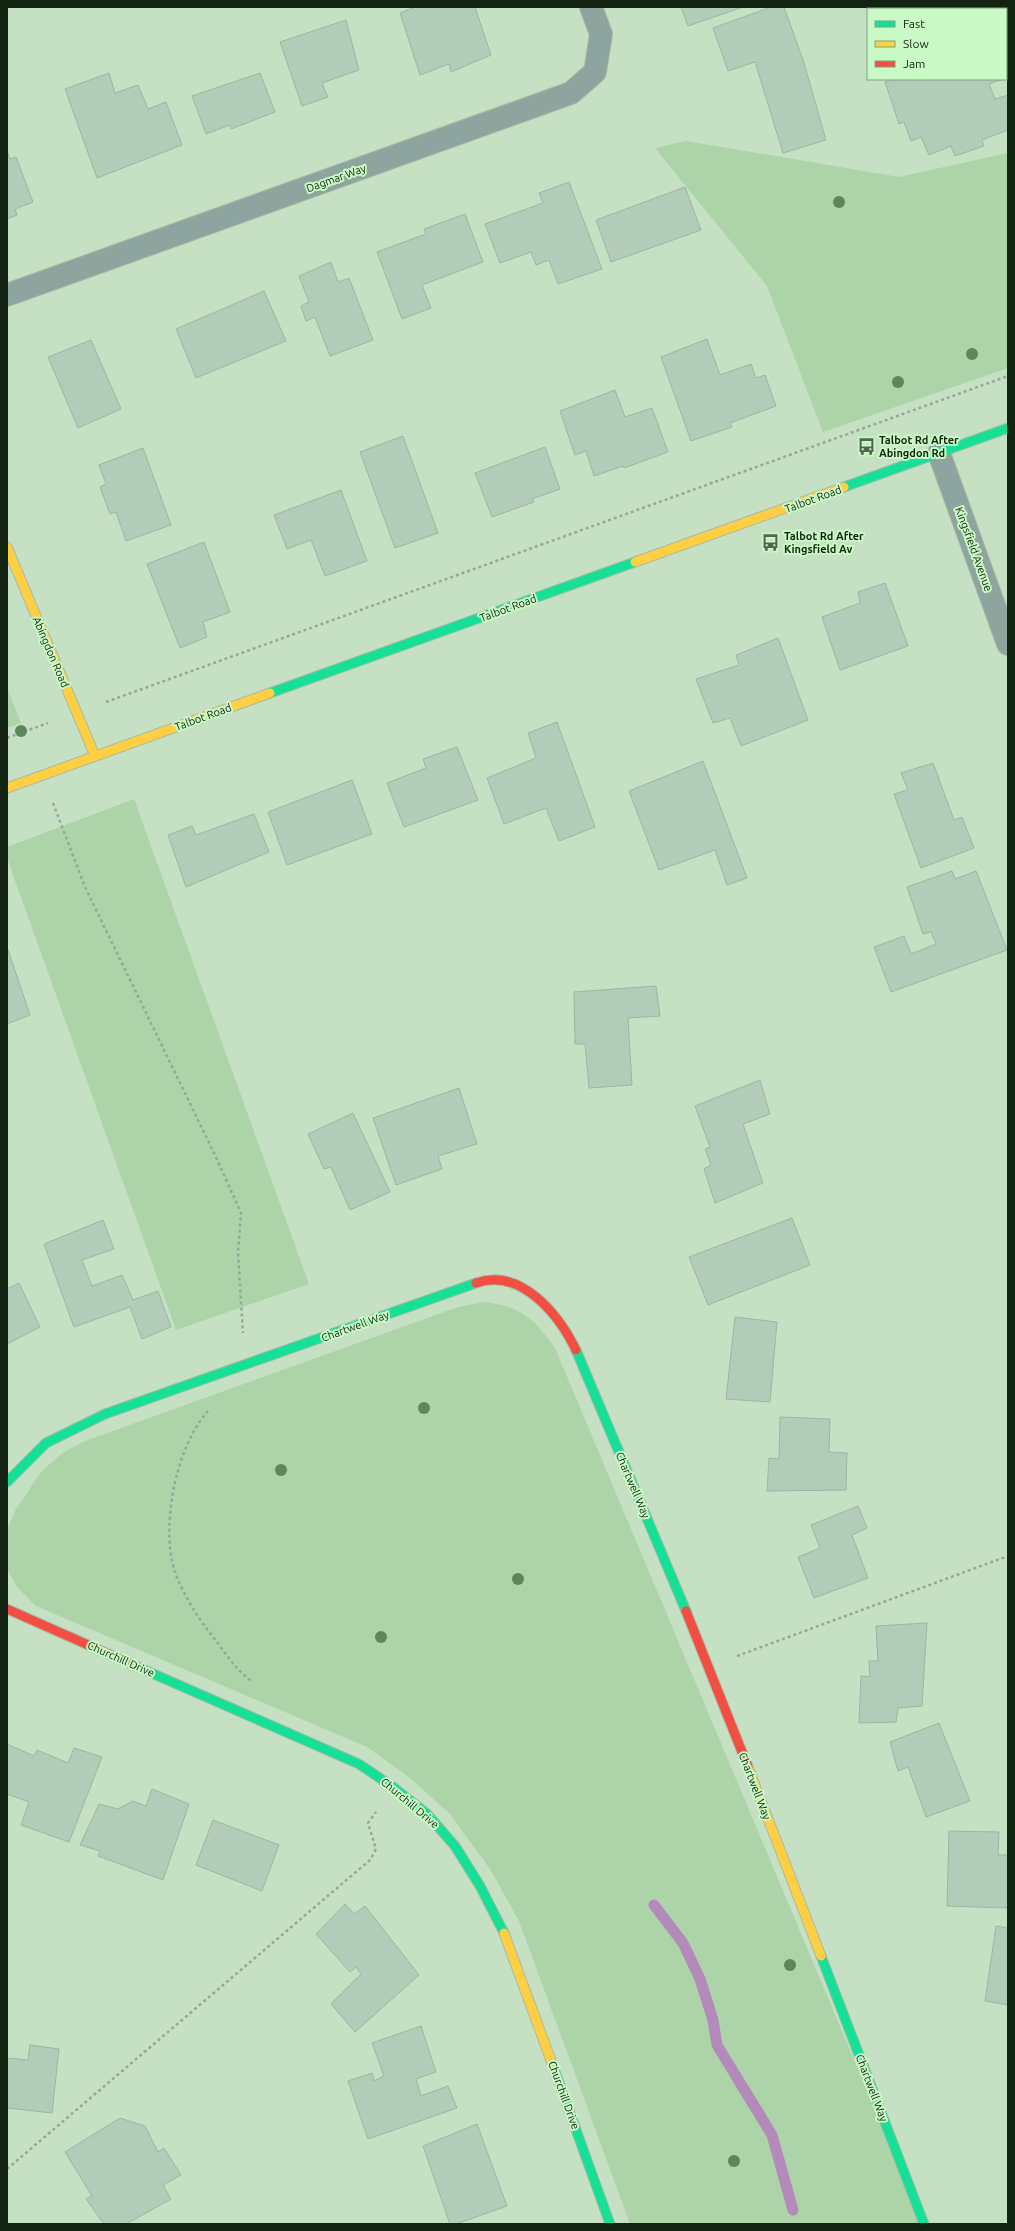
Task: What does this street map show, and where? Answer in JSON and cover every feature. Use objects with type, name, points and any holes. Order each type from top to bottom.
[{"type":"street","name":"Dagmar Way","points":[[7,295],[571,93],[595,72],[601,34],[591,7]]},
{"type":"street","name":"Talbot Road","points":[[7,788],[1008,428]]},
{"type":"street","name":"Kingsfield Avenue","points":[[939,453],[1008,644]]},
{"type":"street","name":"Abingdon Road","points":[[7,547],[95,756]]},
{"type":"street","name":"Chartwell Way","points":[[7,1482],[46,1442],[105,1414],[483,1280],[503,1280],[538,1297],[565,1328],[585,1368],[709,1666],[924,2224]]},
{"type":"street","name":"Churchill Drive","points":[[7,1609],[360,1764],[396,1790],[444,1832],[468,1865],[488,1900],[509,1943],[610,2224]]},
{"type":"path","points":[[7,738],[1008,376]]},
{"type":"path","points":[[39,776],[59,815],[85,887],[215,1155],[241,1213],[238,1252],[245,1365]]},
{"type":"path","points":[[212,1406],[192,1432],[180,1460],[174,1492],[170,1546],[175,1571],[186,1596],[206,1628],[232,1663],[257,1685]]},
{"type":"path","points":[[709,1666],[1008,1556]]},
{"type":"path","points":[[7,2169],[370,1860],[376,1849],[368,1823],[396,1790]]},
{"type":"green space","points":[[686,141],[899,177],[1008,153],[1008,368],[823,432],[767,286],[655,148]]},
{"type":"green space","points":[[7,688],[21,723],[7,728]]},
{"type":"green space","points":[[134,799],[309,1284],[176,1330],[7,858],[7,847]]},
{"type":"green space","points":[[484,1302],[517,1310],[525,1315],[533,1321],[555,1348],[923,2224],[630,2224],[519,1921],[490,1869],[450,1814],[410,1778],[367,1747],[36,1606],[17,1587],[7,1569],[7,1530],[15,1511],[41,1472],[62,1453],[85,1441],[458,1307]]},
{"type":"building","points":[[415,7],[475,7],[491,55],[451,72],[449,64],[420,75],[400,13]]},
{"type":"building","points":[[681,7],[743,7],[688,26]]},
{"type":"building","points":[[771,7],[784,7],[804,63],[826,140],[783,153],[755,62],[728,71],[713,28]]},
{"type":"building","points":[[916,7],[966,8],[916,8]]},
{"type":"building","points":[[346,20],[359,70],[322,83],[328,97],[302,106],[280,42]]},
{"type":"building","points":[[1007,34],[1008,35],[1007,78]]},
{"type":"building","points":[[109,73],[115,93],[138,85],[148,109],[166,102],[182,145],[97,178],[65,89]]},
{"type":"building","points":[[260,73],[275,112],[231,129],[230,125],[206,134],[192,96]]},
{"type":"building","points":[[890,80],[1001,80],[989,84],[995,99],[1008,95],[1008,130],[982,140],[984,146],[955,156],[951,146],[929,155],[921,137],[911,141],[904,122],[899,124],[885,82]]},
{"type":"building","points":[[7,151],[10,159],[16,157],[33,202],[15,209],[17,215],[7,219]]},
{"type":"building","points":[[569,182],[602,269],[558,284],[549,260],[536,265],[531,252],[500,263],[485,224],[543,203],[539,193]]},
{"type":"building","points":[[685,187],[701,230],[611,262],[596,220]]},
{"type":"building","points":[[465,214],[483,262],[422,285],[431,308],[402,319],[377,252],[426,234],[424,229]]},
{"type":"building","points":[[331,262],[338,282],[349,278],[373,340],[330,356],[315,317],[306,321],[301,306],[309,302],[299,276]]},
{"type":"building","points":[[264,291],[286,341],[196,378],[176,329]]},
{"type":"building","points":[[707,339],[720,375],[751,364],[756,378],[765,375],[776,406],[730,423],[732,427],[691,441],[661,357]]},
{"type":"building","points":[[91,340],[121,409],[78,428],[48,357]]},
{"type":"building","points":[[615,390],[625,417],[652,408],[668,452],[624,468],[623,466],[594,476],[586,451],[575,455],[560,411]]},
{"type":"building","points":[[403,436],[438,533],[395,548],[360,452]]},
{"type":"building","points":[[545,447],[560,489],[532,499],[534,502],[492,517],[475,473]]},
{"type":"building","points":[[143,448],[171,525],[126,541],[116,512],[110,514],[100,487],[106,484],[99,465]]},
{"type":"building","points":[[341,490],[367,561],[325,576],[311,540],[287,549],[274,515]]},
{"type":"building","points":[[204,542],[230,612],[203,622],[207,637],[180,648],[147,564]]},
{"type":"building","points":[[885,583],[908,646],[840,670],[822,617],[860,603],[858,592]]},
{"type":"building","points":[[778,638],[808,720],[741,746],[730,718],[713,723],[696,679],[739,665],[736,655]]},
{"type":"building","points":[[557,722],[595,827],[559,841],[546,808],[504,824],[487,778],[536,758],[528,733]]},
{"type":"building","points":[[457,747],[478,800],[404,827],[387,783],[426,768],[423,759]]},
{"type":"building","points":[[703,761],[747,878],[727,885],[715,850],[659,870],[629,791]]},
{"type":"building","points":[[933,763],[954,820],[962,817],[974,848],[921,868],[894,794],[908,790],[901,773]]},
{"type":"building","points":[[352,780],[372,834],[287,865],[268,812]]},
{"type":"building","points":[[254,814],[269,852],[186,887],[168,835],[192,826],[196,835]]},
{"type":"building","points":[[952,871],[955,879],[976,871],[1007,950],[891,992],[874,947],[904,936],[911,954],[936,944],[931,932],[923,934],[907,887]]},
{"type":"building","points":[[7,947],[30,1015],[7,1024]]},
{"type":"building","points":[[656,986],[660,1016],[628,1018],[632,1085],[589,1088],[585,1044],[575,1044],[574,992]]},
{"type":"building","points":[[760,1080],[770,1114],[743,1124],[763,1183],[715,1203],[704,1169],[711,1165],[705,1149],[710,1147],[695,1106]]},
{"type":"building","points":[[459,1088],[477,1144],[438,1156],[442,1169],[396,1185],[373,1118]]},
{"type":"building","points":[[353,1113],[390,1192],[350,1210],[331,1167],[324,1169],[308,1134]]},
{"type":"building","points":[[792,1218],[810,1265],[708,1305],[689,1257]]},
{"type":"building","points":[[103,1220],[114,1249],[82,1260],[92,1286],[122,1275],[133,1300],[158,1291],[171,1327],[142,1339],[130,1307],[74,1327],[44,1244]]},
{"type":"building","points":[[19,1283],[40,1327],[7,1344],[7,1289]]},
{"type":"building","points":[[735,1317],[777,1322],[770,1402],[726,1399]]},
{"type":"building","points":[[780,1417],[830,1419],[829,1452],[847,1453],[846,1490],[767,1491],[769,1458],[779,1459]]},
{"type":"building","points":[[858,1506],[867,1528],[852,1535],[868,1578],[814,1598],[798,1557],[820,1548],[811,1525]]},
{"type":"building","points":[[927,1623],[922,1706],[898,1708],[896,1722],[859,1723],[861,1676],[870,1677],[869,1661],[878,1661],[876,1626]]},
{"type":"building","points":[[939,1723],[970,1801],[926,1817],[908,1767],[898,1771],[890,1742]]},
{"type":"building","points":[[7,1744],[34,1756],[37,1750],[68,1763],[74,1748],[102,1757],[69,1842],[21,1825],[29,1802],[7,1794]]},
{"type":"building","points":[[152,1789],[189,1804],[163,1880],[98,1856],[100,1851],[80,1845],[99,1804],[118,1809],[133,1801],[146,1806]]},
{"type":"building","points":[[213,1820],[279,1845],[262,1891],[196,1865]]},
{"type":"building","points":[[949,1831],[999,1832],[998,1855],[1008,1855],[1008,1908],[947,1906]]},
{"type":"building","points":[[345,1904],[354,1914],[365,1906],[419,1975],[355,2032],[331,2004],[361,1974],[356,1967],[350,1972],[316,1934]]},
{"type":"building","points":[[996,1926],[1008,1928],[1008,2005],[985,2001]]},
{"type":"building","points":[[421,2026],[436,2072],[416,2079],[421,2096],[448,2086],[457,2108],[368,2139],[348,2081],[372,2073],[374,2081],[384,2076],[372,2043]]},
{"type":"building","points":[[30,2045],[59,2049],[52,2113],[7,2108],[7,2058],[28,2060]]},
{"type":"building","points":[[120,2118],[145,2126],[158,2152],[164,2148],[181,2175],[163,2185],[171,2199],[126,2224],[104,2224],[86,2199],[92,2196],[65,2152]]},
{"type":"building","points":[[477,2124],[507,2206],[456,2224],[450,2224],[423,2146]]},
{"type":"waterway","points":[[654,1905],[683,1943],[700,1979],[713,2020],[717,2045],[772,2135],[793,2210]]},
{"type":"traffic: fast","points":[[844,487],[1008,428]]},
{"type":"traffic: fast","points":[[270,693],[635,562]]},
{"type":"traffic: fast","points":[[7,1482],[46,1443],[105,1414],[476,1283]]},
{"type":"traffic: fast","points":[[576,1350],[686,1611]]},
{"type":"traffic: fast","points":[[140,1668],[359,1764],[393,1787],[426,1813],[455,1846],[480,1886],[504,1933]]},
{"type":"traffic: fast","points":[[821,1956],[924,2224]]},
{"type":"traffic: fast","points":[[553,2066],[610,2224]]},
{"type":"traffic: slow","points":[[635,562],[844,487]]},
{"type":"traffic: slow","points":[[7,547],[95,756]]},
{"type":"traffic: slow","points":[[7,788],[270,693]]},
{"type":"traffic: slow","points":[[748,1767],[821,1956]]},
{"type":"traffic: slow","points":[[504,1933],[553,2066]]},
{"type":"traffic: jam","points":[[476,1283],[493,1280],[508,1282],[523,1288],[549,1309],[569,1336],[576,1350]]},
{"type":"traffic: jam","points":[[7,1609],[140,1668]]},
{"type":"traffic: jam","points":[[686,1611],[748,1767]]},
{"type":"place","name":"Talbot Rd After Abingdon Rd","points":[[866,446]]},
{"type":"place","name":"Talbot Rd After Kingsfield Av","points":[[771,542]]}]
